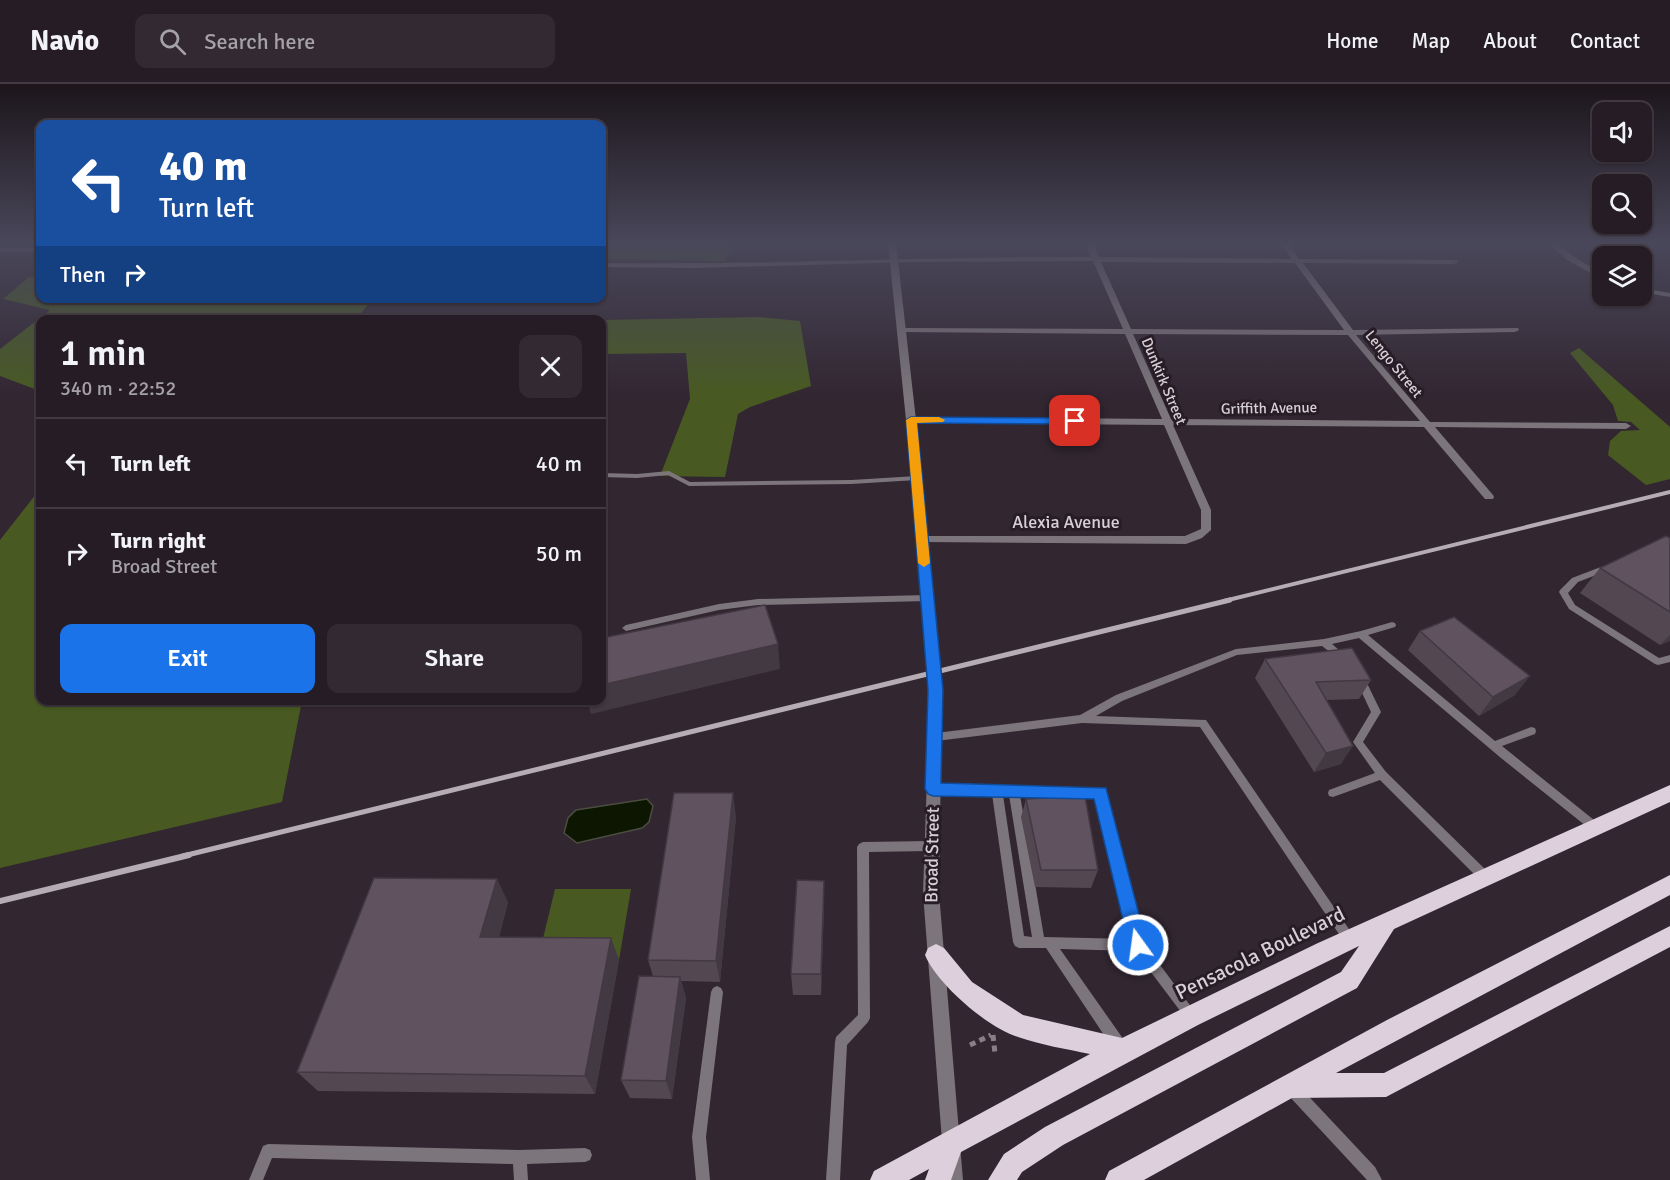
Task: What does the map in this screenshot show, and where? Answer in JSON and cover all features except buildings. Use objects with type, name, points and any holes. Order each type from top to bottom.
[{"type":"highway","name":"Pensacola Boulevard","points":[[883,1180],[1122,1050],[1349,939],[1670,792]]},
{"type":"highway","points":[[1118,1180],[1289,1086],[1670,884]]},
{"type":"highway","points":[[1001,1180],[1013,1163],[1054,1136],[1349,980],[1386,922]]},
{"type":"highway","points":[[1289,1086],[1386,1085],[1670,936]]},
{"type":"highway","points":[[936,955],[964,990],[1018,1026],[1122,1050]]},
{"type":"highway","points":[[938,1180],[951,1143]]},
{"type":"street","name":"Broad Street","points":[[898,294],[936,690],[936,737],[930,846],[931,893],[954,1180]]},
{"type":"street","name":"Dunkirk Street","points":[[1111,294],[1206,510],[1208,523],[1206,530]]},
{"type":"street","name":"Lengo Street","points":[[1322,294],[1427,425],[1490,497]]},
{"type":"street","points":[[902,330],[1352,333],[1515,330]]},
{"type":"street","name":"Griffith Avenue","points":[[911,420],[1626,426]]},
{"type":"street","name":"Alexia Avenue","points":[[922,538],[1186,540],[1206,530]]},
{"type":"lane","points":[[606,475],[637,476],[669,473],[689,484],[851,482],[916,478]]},
{"type":"lane","points":[[1614,565],[1575,580],[1563,592],[1572,607],[1658,662],[1670,658]]},
{"type":"lane","points":[[626,628],[719,607],[758,602],[927,598]]},
{"type":"lane","points":[[1082,719],[1119,698],[1236,652],[1324,642],[1392,625]]},
{"type":"lane","points":[[1361,634],[1595,827]]},
{"type":"lane","points":[[1324,642],[1351,665],[1376,712],[1358,742],[1382,775],[1485,877]]},
{"type":"lane","points":[[936,737],[1082,719],[1203,723],[1349,939]]},
{"type":"lane","points":[[1494,746],[1531,731]]},
{"type":"lane","points":[[1333,793],[1382,775]]},
{"type":"lane","points":[[933,789],[1100,792],[1138,945],[1191,1016]]},
{"type":"lane","points":[[997,790],[1019,942],[1138,945]]},
{"type":"lane","points":[[1014,791],[1044,942],[1122,1050]]},
{"type":"lane","points":[[833,1180],[841,1042],[864,1018],[863,847],[930,846]]},
{"type":"lane","points":[[703,1180],[699,1137],[717,992]]},
{"type":"lane","points":[[1289,1086],[1375,1180]]},
{"type":"lane","points":[[256,1180],[268,1151],[519,1157],[585,1155]]},
{"type":"lane","points":[[519,1157],[521,1180]]},
{"type":"path","points":[[970,1045],[994,1033],[996,1054]]},
{"type":"green space","points":[[9,294],[36,294],[36,303],[369,303],[360,315],[44,315],[50,310],[3,299]]},
{"type":"green space","points":[[759,317],[800,321],[811,386],[750,407],[738,414],[725,477],[660,476],[690,399],[686,353],[606,354],[606,320]]},
{"type":"green space","points":[[36,321],[36,390],[0,376],[0,349]]},
{"type":"green space","points":[[1579,348],[1670,427],[1670,479],[1646,485],[1608,455],[1610,441],[1621,431],[1640,430],[1631,422],[1618,421],[1613,405],[1570,353]]},
{"type":"green space","points":[[36,494],[36,705],[301,705],[282,802],[0,868],[0,540]]},
{"type":"green space","points":[[555,889],[631,889],[619,960],[538,959]]},
{"type":"shaded area","points":[[647,799],[653,806],[649,822],[642,828],[577,843],[564,833],[568,818],[576,810]]},
{"type":"railway","points":[[1224,601],[1670,492]]},
{"type":"railway","points":[[183,856],[1230,600]]},
{"type":"railway","points":[[0,901],[189,855]]},
{"type":"slow traffic","points":[[924,563],[911,420],[939,420]]},
{"type":"route","points":[[1075,421],[911,420],[936,690],[933,789],[1100,792],[1138,945]]}]
